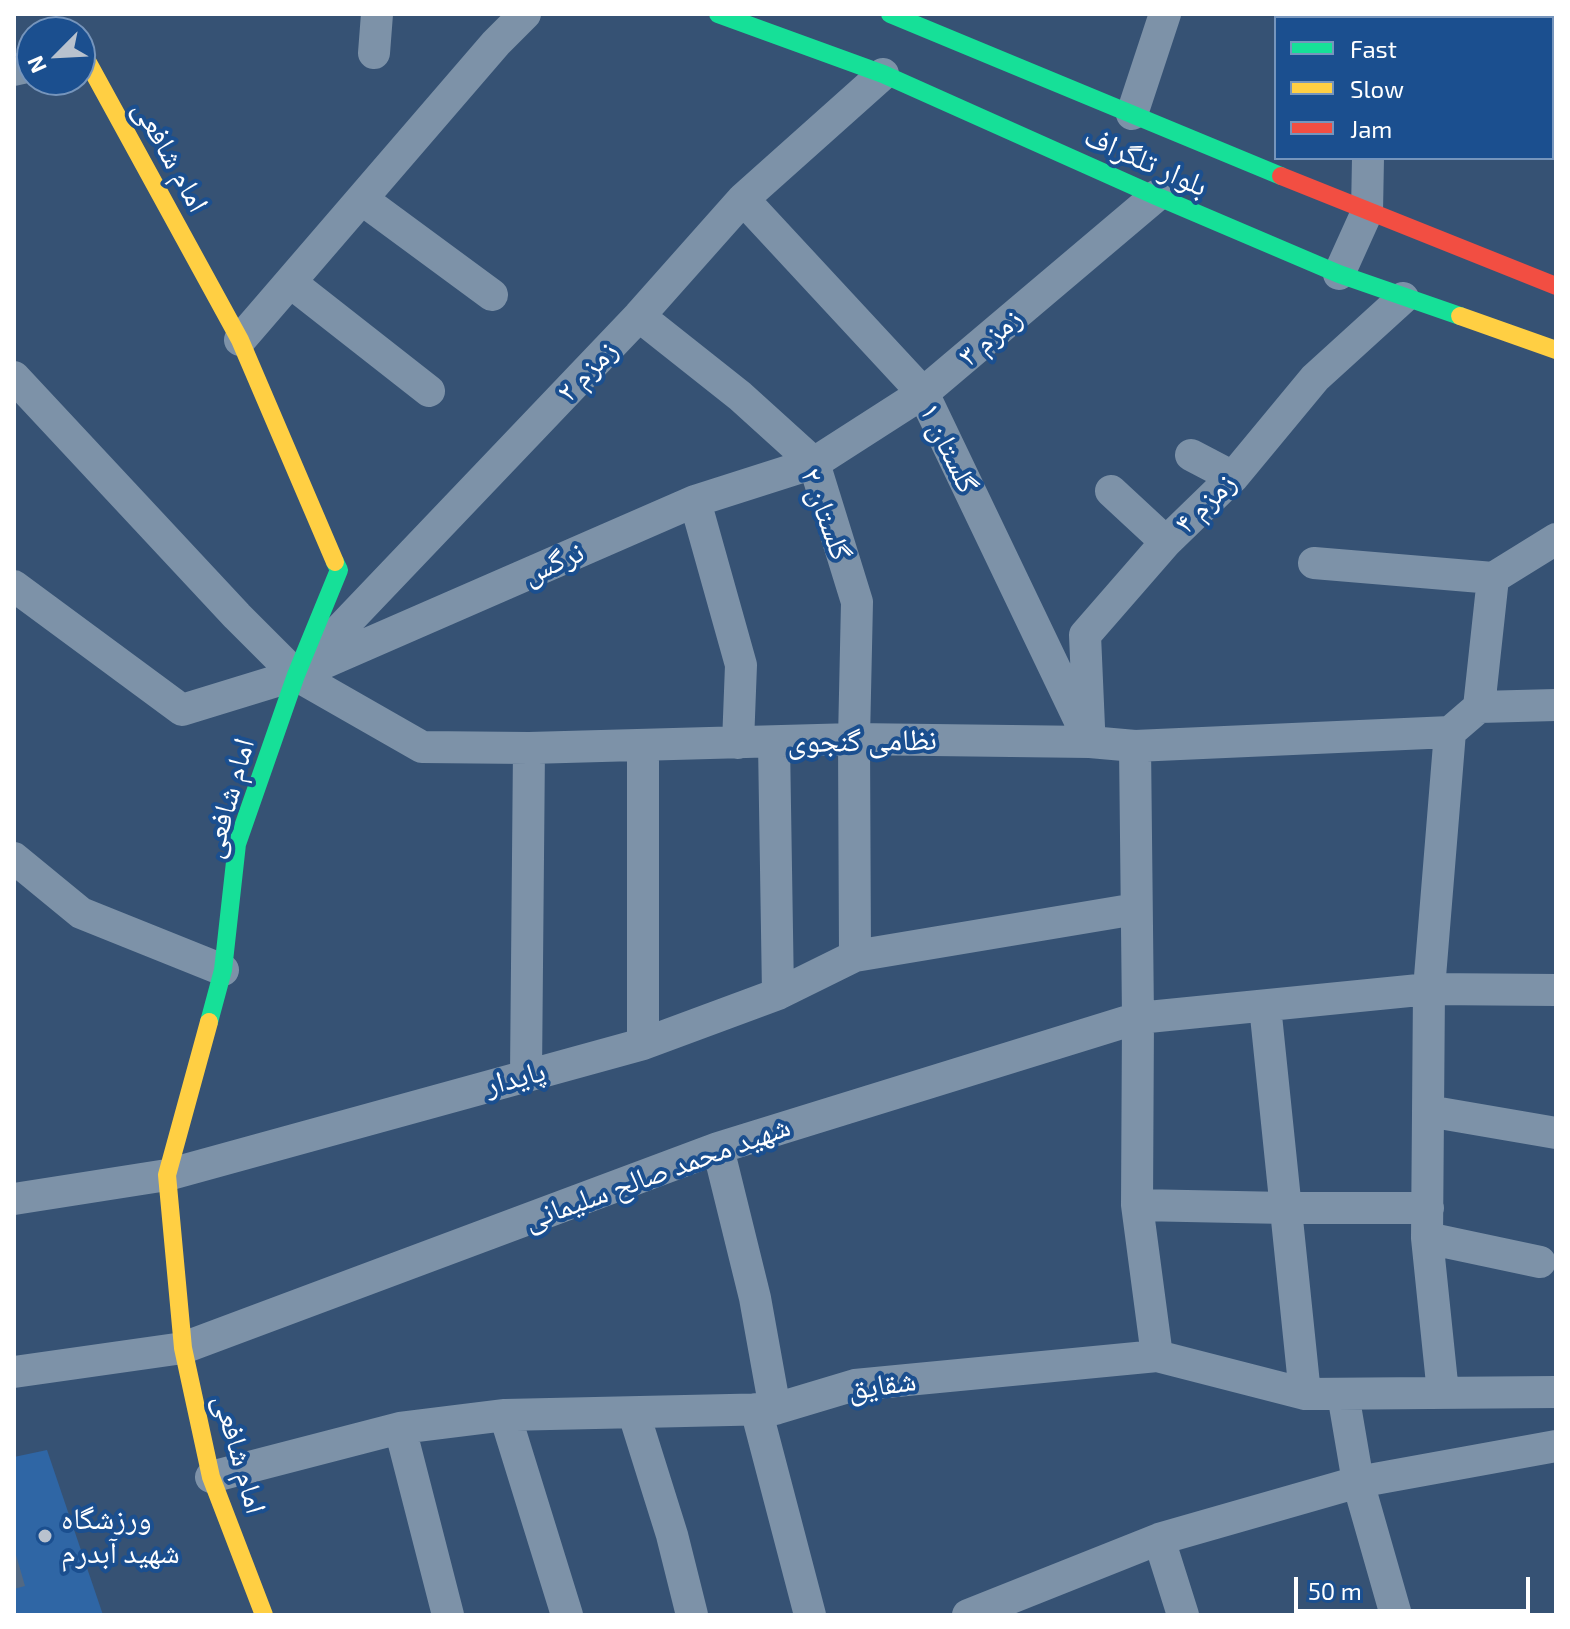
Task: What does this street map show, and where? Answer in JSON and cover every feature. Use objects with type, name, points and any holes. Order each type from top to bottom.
[{"type":"street","points":[[374,53],[377,14]]},
{"type":"street","points":[[240,340],[496,43],[525,14]]},
{"type":"street","name":"بلوار تلگراف","points":[[718,14],[883,74],[1339,274],[1556,350]]},
{"type":"street","name":"بلوار تلگراف","points":[[890,14],[927,21],[1132,114],[1367,212],[1556,286]]},
{"type":"street","points":[[1132,114],[1165,14]]},
{"type":"street","name":"زمزم ۲","points":[[296,675],[639,316],[743,199],[883,74]]},
{"type":"street","name":"امام شافعی","points":[[96,80],[240,340],[339,570],[296,675],[237,844],[223,970],[167,1175],[183,1348],[211,1477],[264,1615]]},
{"type":"street","points":[[1339,274],[1367,212],[1368,160]]},
{"type":"street","name":"زمزم ۳","points":[[814,463],[923,393],[1156,196]]},
{"type":"street","name":"گلستان ۱","points":[[743,199],[923,393],[1090,742]]},
{"type":"street","points":[[363,200],[492,295]]},
{"type":"street","points":[[290,282],[429,391]]},
{"type":"street","name":"زمزم ۴","points":[[1090,742],[1085,635],[1166,542],[1233,477],[1304,372],[1403,298]]},
{"type":"street","name":"گلستان ۲","points":[[639,316],[740,396],[814,463],[857,602],[855,956]]},
{"type":"street","name":"نظامی گنجوی","points":[[14,377],[296,675],[422,747],[529,748],[854,739],[1090,742],[1135,746],[1450,732]]},
{"type":"street","points":[[1191,455],[1233,477]]},
{"type":"street","name":"نرگس","points":[[296,675],[695,501],[814,463]]},
{"type":"street","points":[[1111,491],[1166,542]]},
{"type":"street","points":[[695,501],[741,665],[738,743]]},
{"type":"street","points":[[1314,563],[1493,578],[1556,539]]},
{"type":"street","points":[[1479,707],[1493,578]]},
{"type":"street","points":[[14,586],[182,710],[296,675]]},
{"type":"street","points":[[1443,1393],[1428,1223],[1429,989],[1450,732],[1479,707],[1556,705]]},
{"type":"street","points":[[774,743],[778,994]]},
{"type":"street","points":[[643,745],[643,1044]]},
{"type":"street","points":[[1135,746],[1137,1205],[1157,1356]]},
{"type":"street","points":[[526,1074],[529,748]]},
{"type":"street","points":[[14,858],[81,913],[223,970]]},
{"type":"street","name":"پایدار","points":[[14,1199],[167,1175],[643,1044],[778,994],[855,956],[1136,909]]},
{"type":"street","name":"شهید محمد صالح سلیمانی","points":[[14,1372],[183,1348],[718,1148],[1138,1018],[1429,989],[1556,990]]},
{"type":"street","points":[[1265,1006],[1305,1394]]},
{"type":"street","points":[[1428,1111],[1556,1133]]},
{"type":"street","points":[[718,1148],[755,1298],[766,1409],[810,1615]]},
{"type":"street","points":[[1137,1205],[1286,1208],[1428,1223],[1540,1262]]},
{"type":"street","name":"شقایق","points":[[211,1477],[400,1428],[505,1415],[766,1409],[855,1385],[1157,1356],[1305,1394],[1556,1392]]},
{"type":"street","points":[[1343,1394],[1358,1482],[1396,1615]]},
{"type":"street","points":[[634,1414],[672,1535],[692,1615]]},
{"type":"street","points":[[505,1415],[567,1615]]},
{"type":"street","points":[[400,1428],[448,1615]]},
{"type":"street","points":[[968,1615],[1159,1539],[1358,1482],[1556,1446]]},
{"type":"street","points":[[1159,1539],[1183,1615]]},
{"type":"shaded area","name":"ورزشگاه شهید آبدرم","points":[[47,1450],[103,1615],[14,1615],[14,1457]]},
{"type":"building","points":[[14,1548],[25,1586],[14,1589]]},
{"type":"traffic: fast","points":[[718,14],[883,74],[1339,274],[1460,316]]},
{"type":"traffic: fast","points":[[890,14],[1281,176]]},
{"type":"traffic: fast","points":[[209,1022],[223,970],[237,844],[296,675],[339,570],[335,562]]},
{"type":"traffic: slow","points":[[96,77],[240,340],[335,562]]},
{"type":"traffic: slow","points":[[1460,316],[1556,350]]},
{"type":"traffic: slow","points":[[209,1022],[167,1175],[183,1348],[211,1477],[264,1615]]},
{"type":"traffic: jam","points":[[1281,176],[1556,286]]},
{"type":"place","name":"ورزشگاه شهید آبدرم","points":[[45,1536]]}]
